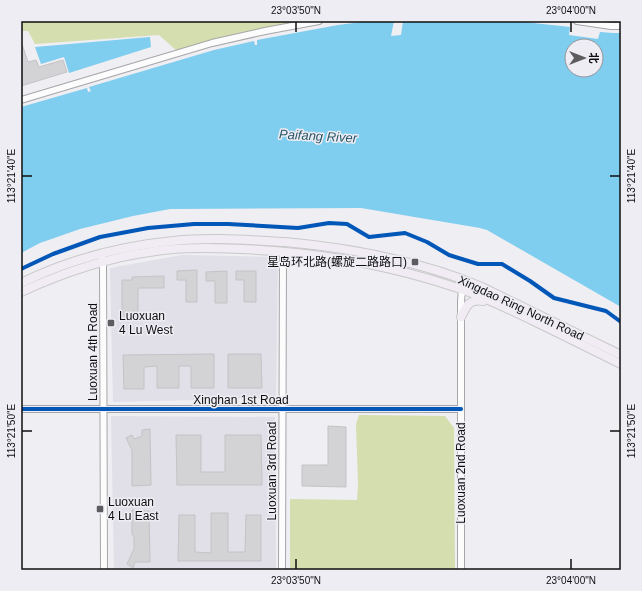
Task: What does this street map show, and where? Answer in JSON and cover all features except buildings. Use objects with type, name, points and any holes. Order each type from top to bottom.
[{"type":"main road","name":"Xingdao Ring North Road","points":[[21,292],[120,249],[195,239],[271,241],[321,246],[361,252],[415,264],[466,280],[621,355]]},
{"type":"main road","name":"Xingdao Ring North Road","points":[[21,283],[66,265],[102,258],[156,251],[193,248],[283,251],[376,266],[424,278],[462,290],[513,311],[621,364]]},
{"type":"main road","points":[[461,317],[465,307],[474,300],[491,302]]},
{"type":"street","points":[[21,100],[212,43],[319,21]]},
{"type":"street","points":[[577,21],[621,26]]},
{"type":"street","name":"Luoxuan 3rd Road","points":[[282,570],[283,251]]},
{"type":"street","name":"Luoxuan 4th Road","points":[[102,258],[104,570]]},
{"type":"street","name":"Luoxuan 2nd Road","points":[[461,570],[461,301],[462,290],[466,280]]},
{"type":"street","name":"Xinghan 1st Road","points":[[21,409],[461,409]]},
{"type":"shaded area","points":[[182,255],[278,257],[276,398],[113,402],[110,268]]},
{"type":"shaded area","points":[[111,416],[275,417],[276,570],[114,570]]},
{"type":"green space","points":[[21,21],[307,21],[177,51],[159,35],[35,44],[28,31],[21,31]]},
{"type":"green space","points":[[359,415],[445,416],[454,428],[455,570],[290,570],[290,499],[357,500],[358,484],[356,424]]},
{"type":"water","name":"Paifang River","points":[[369,21],[394,21],[391,36],[401,35],[403,21],[515,21],[570,27],[569,35],[591,38],[564,38],[564,78],[604,78],[604,38],[598,38],[600,32],[621,33],[621,307],[487,230],[361,208],[170,209],[80,229],[40,243],[21,253],[21,107],[87,88],[88,92],[91,91],[89,87],[214,50],[254,41],[255,45],[257,45],[257,40],[338,25]]},
{"type":"water","points":[[150,37],[151,47],[69,73],[64,57],[41,64],[35,47]]},
{"type":"cycle path","points":[[21,269],[53,254],[100,237],[148,228],[194,224],[228,224],[298,228],[329,223],[347,224],[369,237],[405,233],[427,242],[449,255],[478,264],[502,264],[554,298],[606,311],[621,322]]},
{"type":"cycle path","points":[[21,409],[461,409]]},
{"type":"place","name":"星岛环北路(螺旋二路路口)","points":[[415,262]]},
{"type":"place","name":"Luoxuan 4 Lu West","points":[[111,323]]},
{"type":"place","name":"Luoxuan 4 Lu East","points":[[100,509]]}]
